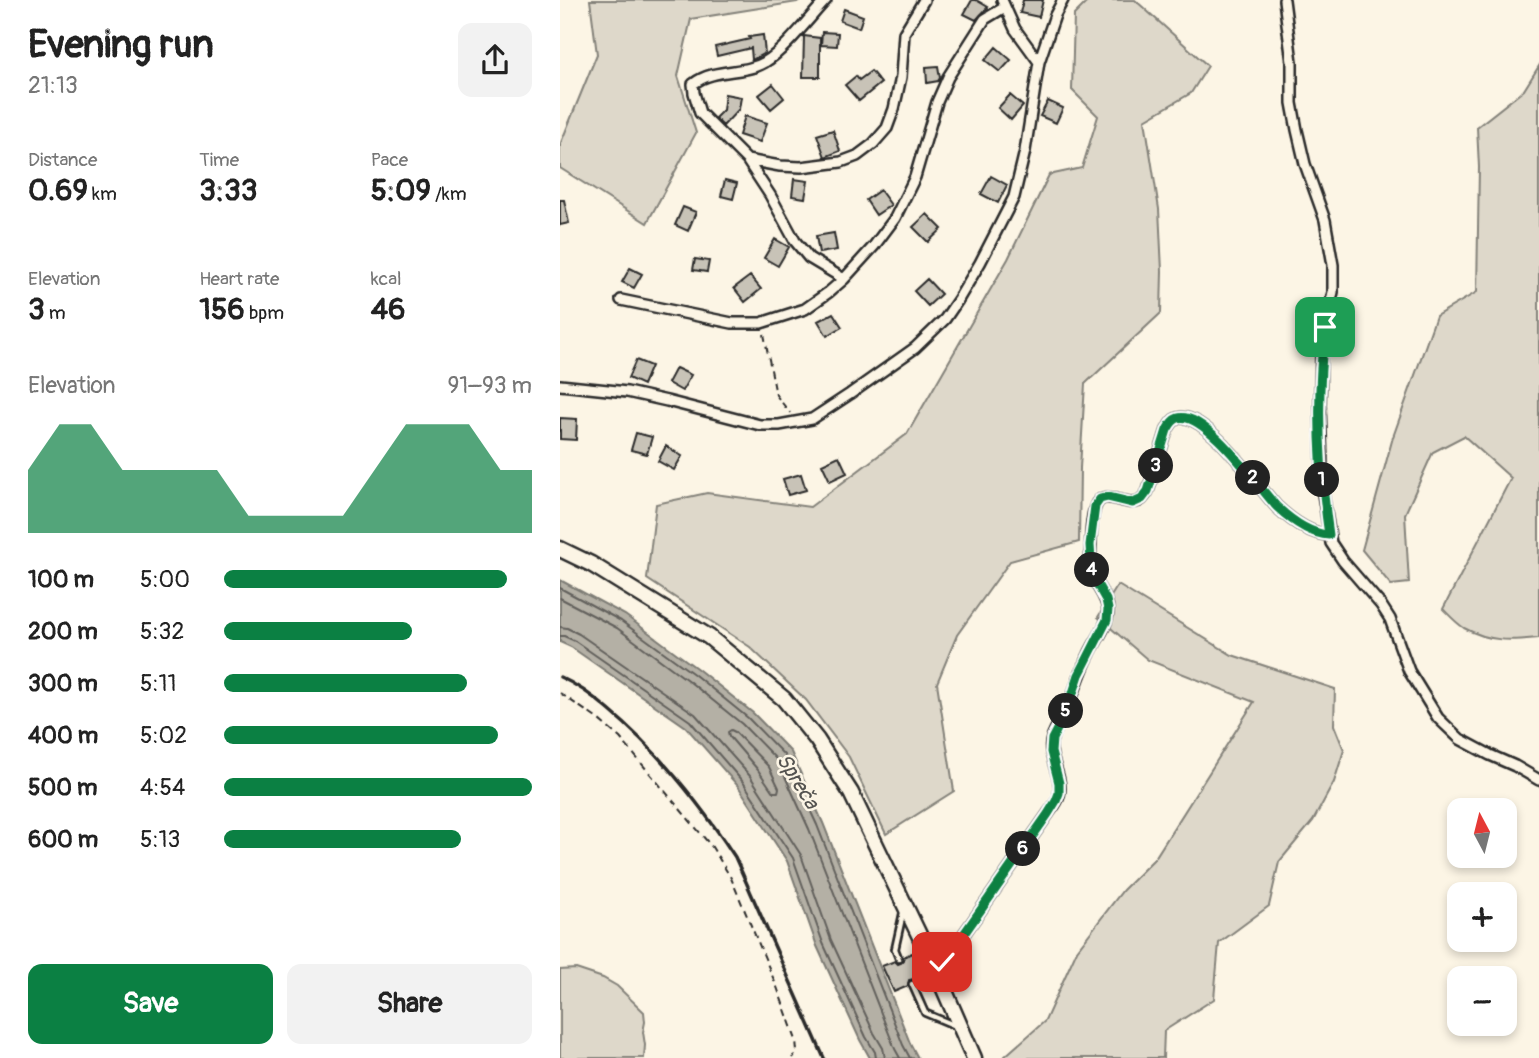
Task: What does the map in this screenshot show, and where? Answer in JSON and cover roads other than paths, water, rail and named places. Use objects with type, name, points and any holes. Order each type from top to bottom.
[{"type":"main road","points":[[560,549],[591,564],[709,638],[784,699],[817,740],[851,793],[934,966],[974,1058]]},
{"type":"street","points":[[826,0],[781,50],[765,63],[704,76],[694,84],[694,93],[701,113],[747,160],[770,195],[794,242],[809,258],[844,279]]},
{"type":"street","points":[[747,160],[780,166],[811,166],[841,162],[857,156],[873,144],[887,128],[894,109],[901,77],[904,33],[924,0]]},
{"type":"street","points":[[560,385],[627,392],[760,425],[779,425],[812,419],[915,348],[945,319],[958,300],[981,263],[1014,197],[1025,150],[1039,62],[1063,0]]},
{"type":"street","points":[[1284,0],[1292,62],[1292,103],[1305,163],[1325,220],[1333,265],[1333,292],[1321,356],[1320,405],[1323,494],[1331,543],[1390,619],[1409,671],[1438,718],[1460,739],[1539,780]]},
{"type":"street","points":[[621,300],[732,323],[761,323],[805,309],[844,279],[895,218],[915,177],[937,102],[948,77],[985,19],[1003,3],[1015,29],[1039,62]]},
{"type":"street","points":[[934,966],[952,951],[1048,814],[1059,793],[1051,752],[1052,739],[1068,708],[1079,675],[1107,620],[1106,600],[1093,577],[1090,545],[1095,506],[1100,499],[1108,497],[1133,503],[1142,499],[1148,491],[1172,421],[1187,418],[1218,439],[1277,507],[1295,522],[1310,531],[1329,535]]},
{"type":"lane","points":[[899,958],[895,949],[905,905]]},
{"type":"lane","points":[[912,984],[926,1013],[962,1028]]},
{"type":"water","name":"Spreča","points":[[560,580],[625,615],[699,670],[753,713],[791,752],[823,823],[918,1058],[870,1058],[817,946],[787,861],[738,786],[686,727],[560,642]]},
{"type":"railway","points":[[560,677],[598,700],[645,743],[692,797],[735,857],[824,1058]]}]
